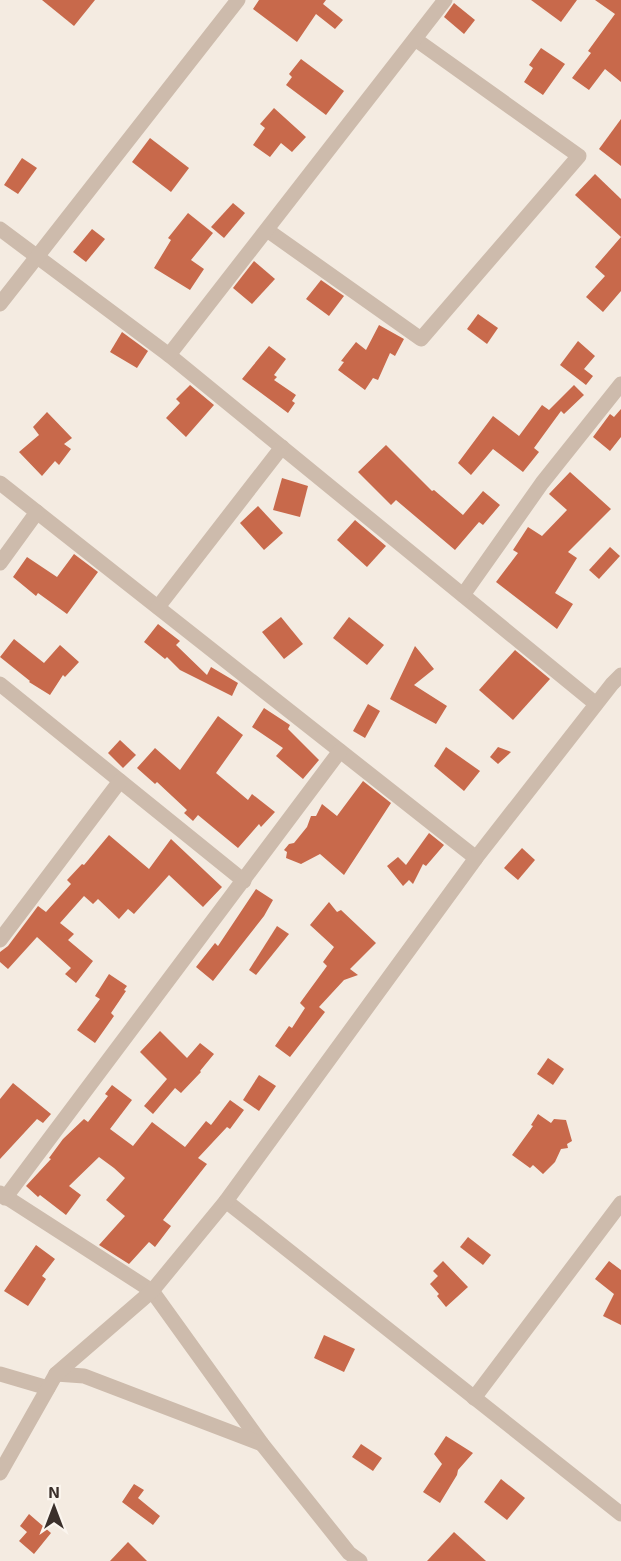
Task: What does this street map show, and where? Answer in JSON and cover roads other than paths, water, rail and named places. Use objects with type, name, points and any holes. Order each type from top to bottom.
[{"type":"street","points":[[0,304],[238,0]]},
{"type":"street","points":[[169,355],[445,0]]},
{"type":"street","points":[[267,230],[421,339],[579,156],[415,39]]},
{"type":"street","points":[[0,229],[169,355],[596,704]]},
{"type":"street","points":[[463,595],[542,483],[621,384]]},
{"type":"street","points":[[158,607],[282,447]]},
{"type":"street","points":[[0,483],[476,858]]},
{"type":"street","points":[[0,563],[37,513]]},
{"type":"street","points":[[0,1473],[56,1374],[152,1291],[226,1201],[476,858],[621,675]]},
{"type":"street","points":[[0,684],[244,881]]},
{"type":"street","points":[[340,751],[244,881],[3,1195],[152,1291],[262,1444],[349,1553],[360,1561]]},
{"type":"street","points":[[0,940],[120,781]]},
{"type":"street","points":[[226,1201],[621,1514]]},
{"type":"street","points":[[474,1398],[621,1203]]},
{"type":"street","points":[[0,1374],[48,1388]]},
{"type":"street","points":[[56,1374],[84,1376],[262,1444]]}]
